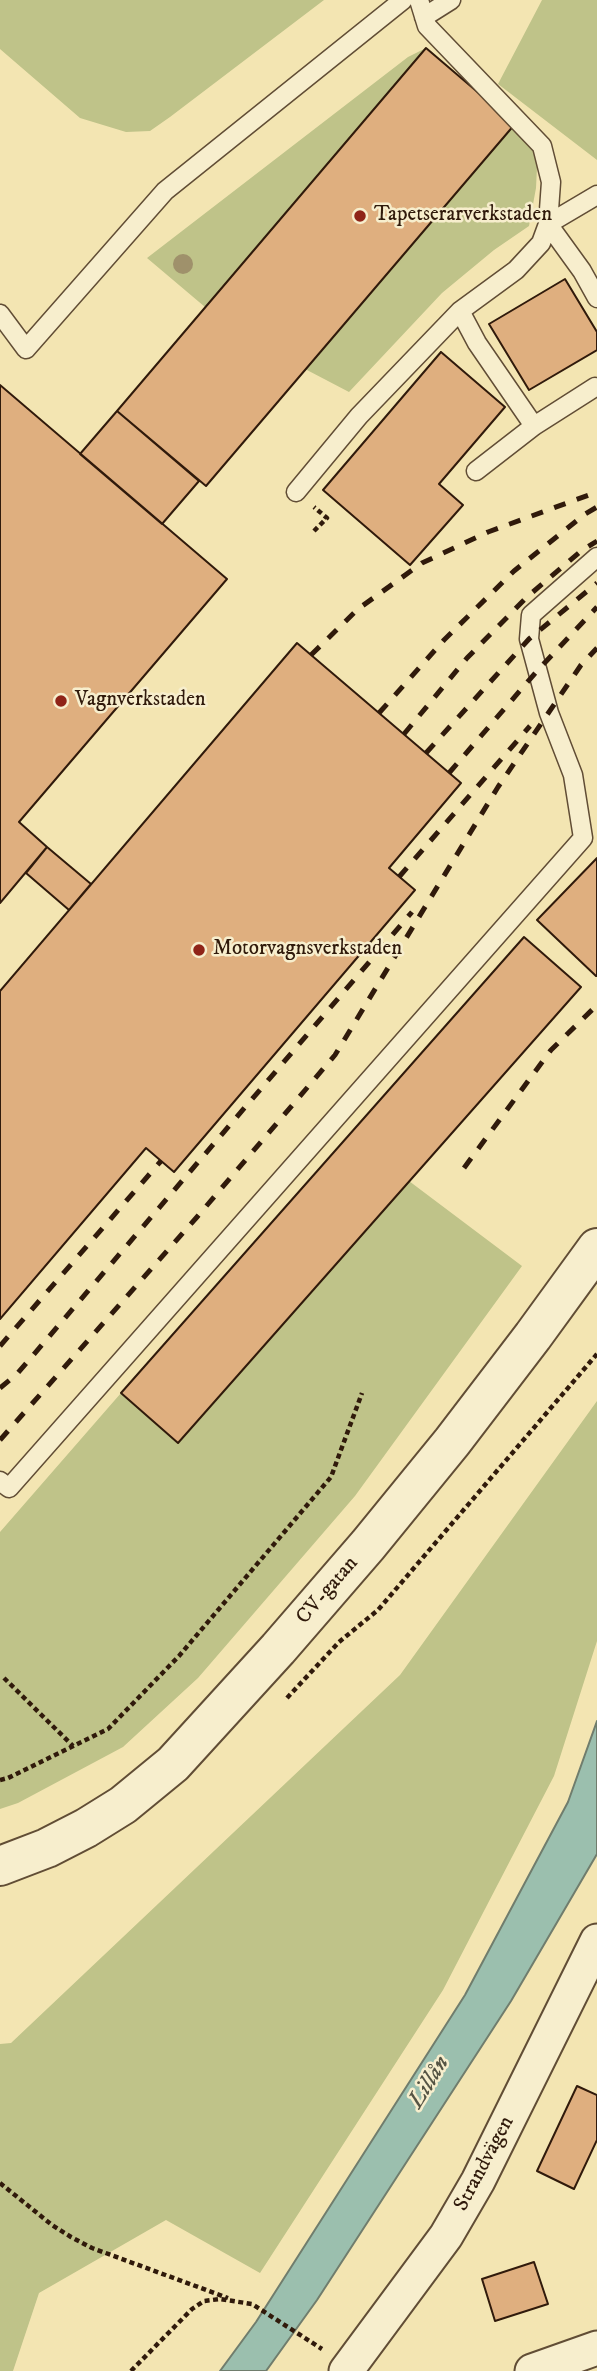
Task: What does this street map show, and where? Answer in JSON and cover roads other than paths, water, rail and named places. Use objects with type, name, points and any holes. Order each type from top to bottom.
[{"type":"street","name":"CV-gatan","points":[[0,1866],[47,1848],[86,1828],[122,1805],[173,1763],[278,1649],[368,1545],[533,1336],[597,1248]]},
{"type":"street","name":"Strandvägen","points":[[350,2370],[446,2236],[478,2181],[597,1941]]},
{"type":"street","points":[[532,2371],[597,2348]]},
{"type":"lane","points":[[0,314],[26,349],[165,191],[403,0]]},
{"type":"lane","points":[[296,492],[359,416],[460,311],[516,270],[541,243],[548,224],[551,182],[542,146],[427,26],[421,8],[451,0]]},
{"type":"lane","points":[[548,224],[597,195]]},
{"type":"lane","points":[[548,224],[582,271],[597,298]]},
{"type":"lane","points":[[460,311],[477,343],[534,426]]},
{"type":"lane","points":[[476,471],[534,426],[595,387]]},
{"type":"lane","points":[[3,1489],[583,838],[573,775],[549,713],[529,639],[531,615],[597,557]]},
{"type":"water","name":"Lillån","points":[[597,1721],[597,1854],[511,2001],[317,2300],[266,2371],[220,2371],[256,2322],[465,1995],[568,1802]]},
{"type":"railway","points":[[311,655],[358,609],[422,563],[488,532],[597,492]]},
{"type":"railway","points":[[379,713],[444,640],[514,571],[597,507]]},
{"type":"railway","points":[[404,734],[467,658],[527,597],[581,551],[597,541]]},
{"type":"railway","points":[[426,753],[529,639],[597,583]]},
{"type":"railway","points":[[449,773],[537,671],[597,607]]},
{"type":"railway","points":[[0,1440],[197,1217],[335,1055],[498,787],[581,665],[597,648]]},
{"type":"railway","points":[[399,877],[530,726]]},
{"type":"railway","points":[[0,1388],[17,1374],[412,912]]},
{"type":"railway","points":[[464,1168],[551,1050],[597,1005]]},
{"type":"railway","points":[[0,1346],[161,1161]]},
{"type":"place","name":"Tapetserarverkstaden","points":[[360,216]]},
{"type":"place","name":"Vagnverkstaden","points":[[61,701]]},
{"type":"place","name":"Motorvagnsverkstaden","points":[[199,950]]}]
